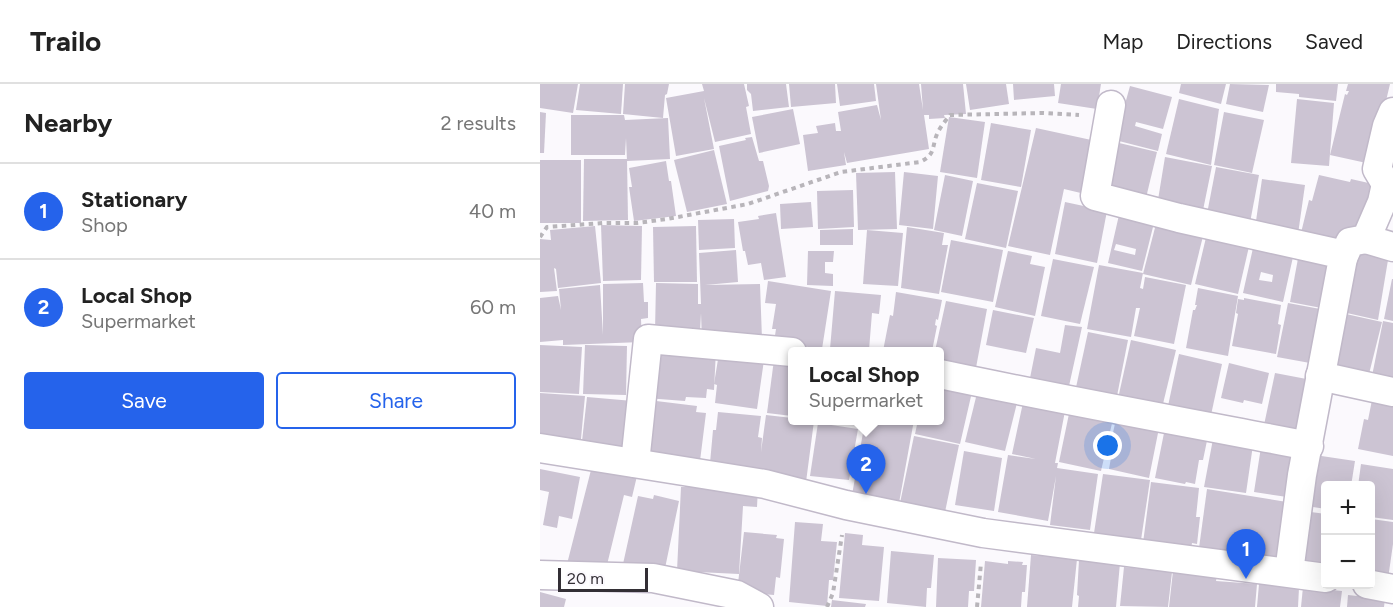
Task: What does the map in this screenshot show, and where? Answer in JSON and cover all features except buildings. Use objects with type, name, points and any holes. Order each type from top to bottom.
[{"type":"street","points":[[1111,105],[1095,196],[1179,218],[1340,254],[1343,258]]},
{"type":"street","points":[[1366,239],[1382,202],[1386,184],[1377,169],[1387,126],[1393,112]]},
{"type":"street","points":[[1288,572],[1302,475],[1343,258],[1350,242],[1366,239],[1393,247]]},
{"type":"street","points":[[635,463],[648,339],[788,352]]},
{"type":"street","points":[[944,375],[1071,402],[1309,446]]},
{"type":"street","points":[[1320,376],[1393,392]]},
{"type":"street","points":[[540,448],[765,484],[846,506],[983,533],[1321,577]]},
{"type":"street","points":[[540,574],[653,578],[737,595],[759,607]]},
{"type":"street","points":[[1375,586],[1393,589]]},
{"type":"path","points":[[540,237],[548,226],[603,222],[637,223],[668,219],[748,204],[840,172],[920,162],[928,158],[934,148],[937,133],[950,115],[1043,113],[1085,116],[1111,105]]},
{"type":"path","points":[[827,607],[833,593],[846,506]]},
{"type":"path","points":[[977,607],[983,533]]},
{"type":"place","name":"Local Shop","points":[[866,494]]},
{"type":"place","name":"Stationary","points":[[1246,579]]}]
